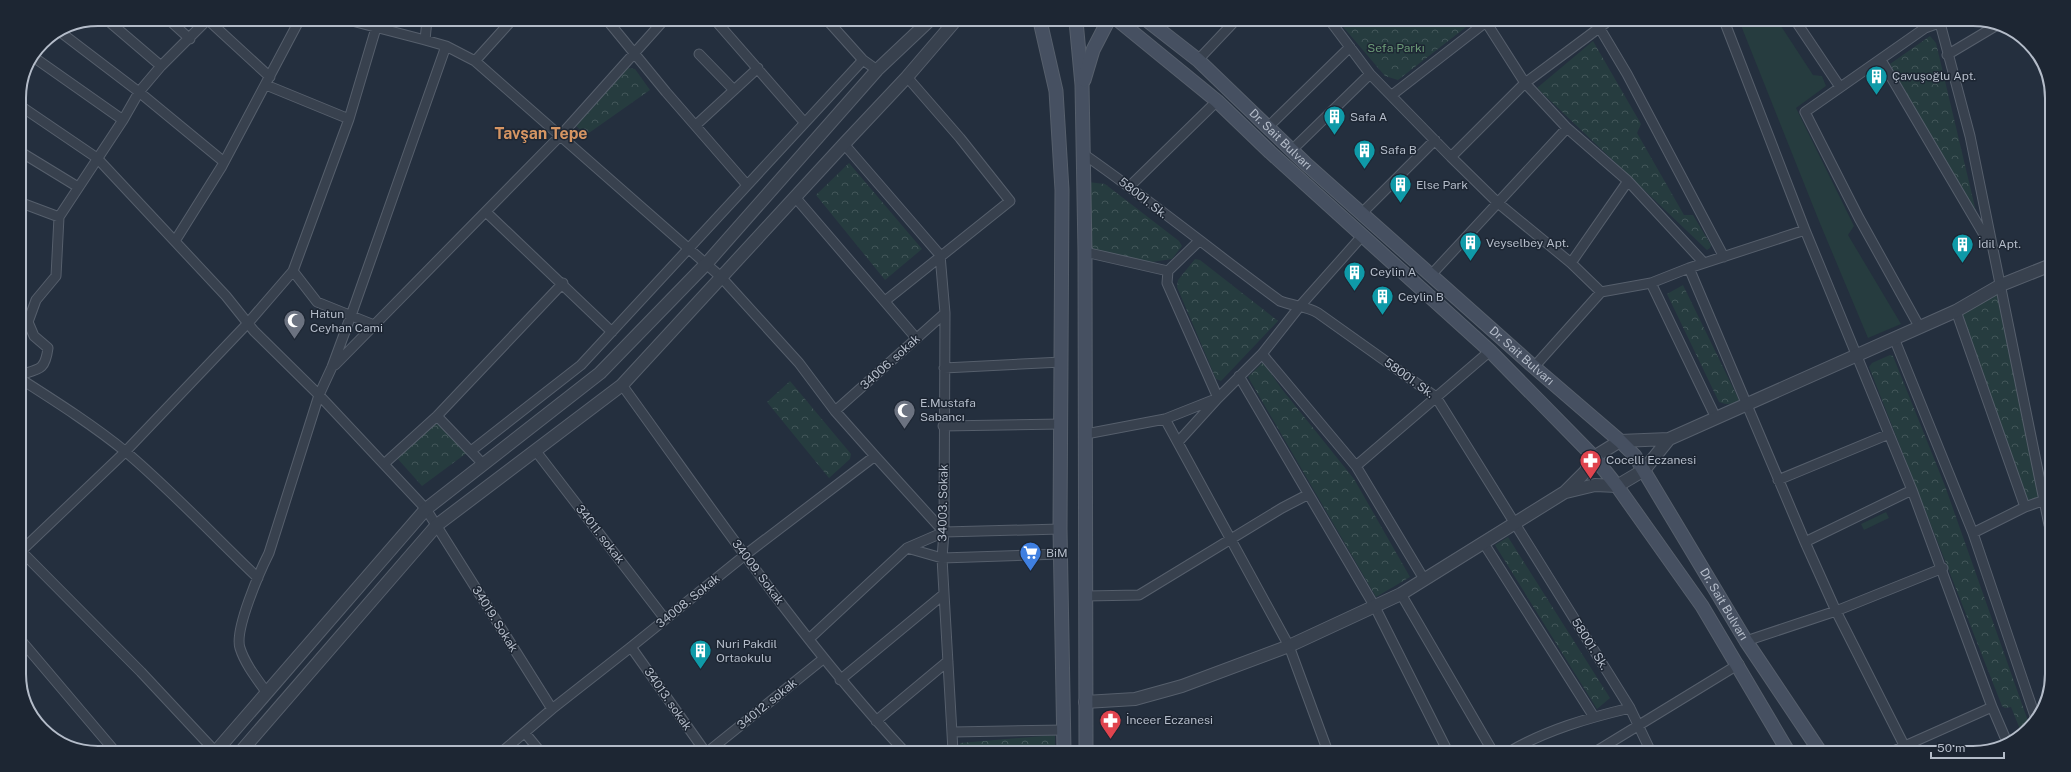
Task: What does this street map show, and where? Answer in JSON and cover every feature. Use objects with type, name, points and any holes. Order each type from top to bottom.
[{"type":"main road","points":[[1041,26],[1056,91],[1062,190],[1062,424],[1060,554],[1064,746]]},
{"type":"main road","points":[[1076,26],[1082,85],[1082,153],[1085,252],[1086,746]]},
{"type":"main road","points":[[1082,85],[1093,50],[1105,26]]},
{"type":"main road","name":"Dr. Sait Bulvarı","points":[[1125,26],[1217,101],[1270,152],[1490,351],[1594,457],[1617,486],[1702,606],[1739,664],[1785,746]]},
{"type":"main road","name":"Dr. Sait Bulvarı","points":[[1154,26],[1198,60],[1292,150],[1534,367],[1620,441],[1635,456],[1746,641],[1816,746]]},
{"type":"street","points":[[114,26],[161,66]]},
{"type":"street","points":[[176,26],[190,39]]},
{"type":"street","points":[[26,373],[40,368],[46,362],[48,348],[34,336],[28,322],[36,300],[56,276],[59,217],[123,120],[139,92],[161,66],[202,26]]},
{"type":"street","points":[[215,26],[268,81],[349,119]]},
{"type":"street","points":[[175,241],[224,162],[297,26]]},
{"type":"street","points":[[369,26],[446,46],[475,61],[690,248],[721,277],[799,363],[835,411],[944,532]]},
{"type":"street","points":[[425,40],[426,26]]},
{"type":"street","points":[[475,61],[507,26]]},
{"type":"street","points":[[612,26],[747,185]]},
{"type":"street","points":[[332,367],[561,135],[633,52],[658,26]]},
{"type":"street","points":[[720,26],[804,122]]},
{"type":"street","points":[[832,26],[862,60],[877,70]]},
{"type":"street","points":[[221,746],[426,509],[600,373],[707,263],[877,70],[924,26]]},
{"type":"street","points":[[246,746],[438,527],[535,450],[622,385],[844,144],[907,78],[951,26]]},
{"type":"street","points":[[1198,60],[1230,26]]},
{"type":"street","points":[[1334,26],[1370,74],[1451,157],[1498,203],[1571,263],[1600,292]]},
{"type":"street","points":[[1392,95],[1481,26]]},
{"type":"street","points":[[1489,26],[1525,83],[1567,128],[1628,181],[1704,263]]},
{"type":"street","points":[[1451,157],[1525,83],[1598,26]]},
{"type":"street","points":[[1602,26],[1724,257]]},
{"type":"street","points":[[1726,26],[1805,230],[1858,354],[1912,490],[1992,707],[2006,738]]},
{"type":"street","points":[[1799,26],[1840,87]]},
{"type":"street","points":[[1919,326],[1805,115],[1807,109],[1880,60],[1923,26]]},
{"type":"street","points":[[1940,26],[1970,136],[2045,495]]},
{"type":"street","points":[[26,546],[125,452],[248,324],[292,271],[349,119],[376,28]]},
{"type":"street","points":[[1947,54],[1991,28]]},
{"type":"street","points":[[64,35],[139,92],[224,162]]},
{"type":"street","points":[[267,693],[247,664],[239,646],[240,631],[258,578],[269,553],[319,395],[332,367],[352,316],[446,46]]},
{"type":"street","points":[[1268,127],[1350,47]]},
{"type":"street","points":[[699,54],[734,90]]},
{"type":"street","points":[[37,60],[123,120]]},
{"type":"street","points":[[470,451],[581,365],[862,60]]},
{"type":"street","points":[[1880,60],[1995,253]]},
{"type":"street","points":[[696,125],[758,68]]},
{"type":"street","points":[[1292,150],[1370,74]]},
{"type":"street","points":[[884,301],[1010,200],[960,138],[907,78]]},
{"type":"street","points":[[1130,186],[1217,101]]},
{"type":"street","name":"34019. Sokak","points":[[26,110],[97,158],[226,296],[248,324],[319,395],[426,509],[552,708]]},
{"type":"street","points":[[1431,275],[1567,128]]},
{"type":"street","points":[[1362,213],[1435,140]]},
{"type":"street","points":[[844,144],[940,255]]},
{"type":"street","name":"58001. Sk.","points":[[1082,153],[1130,186],[1199,241],[1280,300],[1289,305],[1310,308],[1436,397],[1630,708],[1648,746]]},
{"type":"street","points":[[26,155],[78,187]]},
{"type":"street","points":[[1571,263],[1628,181]]},
{"type":"street","points":[[795,197],[916,338]]},
{"type":"street","points":[[26,205],[59,217]]},
{"type":"street","points":[[486,212],[563,283],[612,332]]},
{"type":"street","points":[[1534,367],[1600,292],[1651,283],[1689,268],[1805,230]]},
{"type":"street","points":[[1178,442],[1239,376],[1262,354],[1300,306],[1363,236]]},
{"type":"street","points":[[1199,241],[1168,271],[1168,284],[1218,398]]},
{"type":"street","points":[[1085,252],[1168,271]]},
{"type":"street","name":"34003. Sokak","points":[[940,255],[945,313],[943,426],[944,532],[942,558],[953,746]]},
{"type":"street","points":[[1085,702],[1141,697],[1182,686],[1289,646],[1375,607],[1424,580],[1514,522],[1565,492],[1585,472],[1594,457],[1620,441],[1669,440],[1919,326],[1956,311],[2001,285],[2045,267]]},
{"type":"street","points":[[1689,268],[1778,480],[1836,611],[1905,746]]},
{"type":"street","points":[[292,271],[317,302],[374,325]]},
{"type":"street","points":[[384,464],[437,416],[563,283]]},
{"type":"street","points":[[1651,283],[1716,418]]},
{"type":"street","points":[[1956,311],[2025,507]]},
{"type":"street","name":"34006. sokak","points":[[835,411],[945,313]]},
{"type":"street","points":[[1894,338],[1973,533],[2034,713]]},
{"type":"street","points":[[1356,466],[1490,351]]},
{"type":"street","points":[[1262,354],[1356,466],[1424,580]]},
{"type":"street","points":[[944,368],[1062,362]]},
{"type":"street","points":[[1239,376],[1307,495],[1375,607],[1445,746]]},
{"type":"street","points":[[26,381],[125,452],[183,505],[258,578]]},
{"type":"street","name":"34009. Sokak","points":[[622,385],[823,659],[899,746]]},
{"type":"street","points":[[1086,434],[1165,418],[1218,398]]},
{"type":"street","points":[[437,416],[483,464]]},
{"type":"street","points":[[1165,418],[1232,538],[1289,646],[1326,746]]},
{"type":"street","points":[[943,426],[1062,424]]},
{"type":"street","points":[[1778,480],[1889,434]]},
{"type":"street","points":[[1565,492],[1595,485],[1617,486],[1644,470],[1669,440]]},
{"type":"street","name":"34011. sokak","points":[[535,450],[665,619]]},
{"type":"street","name":"34008. Sokak","points":[[509,746],[552,708],[631,647],[745,554],[874,456]]},
{"type":"street","points":[[1805,542],[1912,490]]},
{"type":"street","points":[[1086,596],[1139,594],[1307,495]]},
{"type":"street","points":[[1973,533],[2025,507],[2045,500]]},
{"type":"street","points":[[809,639],[907,548],[944,532],[1060,529]]},
{"type":"street","points":[[1483,542],[1594,717]]},
{"type":"street","points":[[907,548],[942,558],[1060,554]]},
{"type":"street","points":[[26,558],[141,672],[210,746]]},
{"type":"street","points":[[1746,641],[1836,611],[1942,568]]},
{"type":"street","points":[[840,680],[944,594]]},
{"type":"street","points":[[1401,594],[1490,746]]},
{"type":"street","points":[[26,646],[110,746]]},
{"type":"street","name":"34013. sokak","points":[[631,647],[701,746]]},
{"type":"street","name":"34012. sokak","points":[[715,746],[823,659]]},
{"type":"street","points":[[876,721],[948,661]]},
{"type":"street","points":[[1604,746],[1638,724],[1739,664]]},
{"type":"street","points":[[1915,746],[1992,707]]},
{"type":"street","points":[[1519,746],[1527,741],[1594,717],[1630,708]]},
{"type":"street","points":[[953,732],[1064,730]]},
{"type":"street","points":[[525,733],[536,746]]},
{"type":"green space","name":"Sefa Parkı","points":[[1342,26],[1467,26],[1398,80],[1385,76]]},
{"type":"green space","points":[[1741,26],[1781,26],[1813,75],[1822,76],[1826,86],[1796,108],[1854,226],[1848,235],[1901,324],[1868,338],[1819,221]]},
{"type":"green space","points":[[1930,36],[1936,43],[1978,220],[1890,64]]},
{"type":"green space","points":[[1593,41],[1641,124],[1637,133],[1684,215],[1693,215],[1711,245],[1707,250],[1537,88]]},
{"type":"green space","points":[[628,68],[635,69],[650,90],[586,135],[576,126]]},
{"type":"green space","points":[[849,163],[922,249],[885,280],[816,195]]},
{"type":"green space","points":[[1088,182],[1105,184],[1179,241],[1182,246],[1172,259],[1152,262],[1092,251]]},
{"type":"green space","points":[[1195,259],[1200,260],[1278,321],[1221,381],[1216,379],[1177,287],[1178,280]]},
{"type":"green space","points":[[1683,285],[1739,400],[1732,404],[1719,402],[1667,294]]},
{"type":"green space","points":[[2001,285],[2044,500],[2025,507],[1956,311]]},
{"type":"green space","points":[[1890,355],[1893,356],[1945,486],[2028,720],[2020,728],[2011,707],[2005,708],[2002,706],[1869,367],[1872,363]]},
{"type":"green space","points":[[1263,362],[1281,388],[1354,479],[1410,577],[1376,597],[1248,377]]},
{"type":"green space","points":[[790,381],[851,454],[850,459],[829,478],[767,402]]},
{"type":"green space","points":[[437,419],[468,452],[422,486],[397,458]]},
{"type":"green space","points":[[1886,512],[1889,518],[1864,530],[1861,524]]},
{"type":"green space","points":[[1508,537],[1610,698],[1597,709],[1495,545]]},
{"type":"green space","points":[[1055,735],[1055,746],[960,746],[960,743]]},
{"type":"place","name":"Çavuşoğlu Apt.","points":[[1876,96]]},
{"type":"place","name":"Safa A","points":[[1334,136]]},
{"type":"place","name":"Safa B","points":[[1364,170]]},
{"type":"place","name":"Else Park","points":[[1401,204]]},
{"type":"place","name":"Veyselbey Apt.","points":[[1471,262]]},
{"type":"place","name":"İdil Apt.","points":[[1962,264]]},
{"type":"place","name":"Ceylin A","points":[[1355,292]]},
{"type":"place","name":"Ceylin B","points":[[1383,316]]},
{"type":"place","name":"Hatun Ceyhan Cami","points":[[294,340]]},
{"type":"place","name":"E.Mustafa Sabancı","points":[[905,430]]},
{"type":"place","name":"Cocelli Eczanesi","points":[[1590,480]]},
{"type":"place","name":"BiM","points":[[1031,572]]},
{"type":"place","name":"Nuri Pakdil Ortaokulu","points":[[700,670]]},
{"type":"place","name":"İnceer Eczanesi","points":[[1110,740]]},
{"type":"district","name":"Tavşan Tepe","points":[[541,133]]}]
